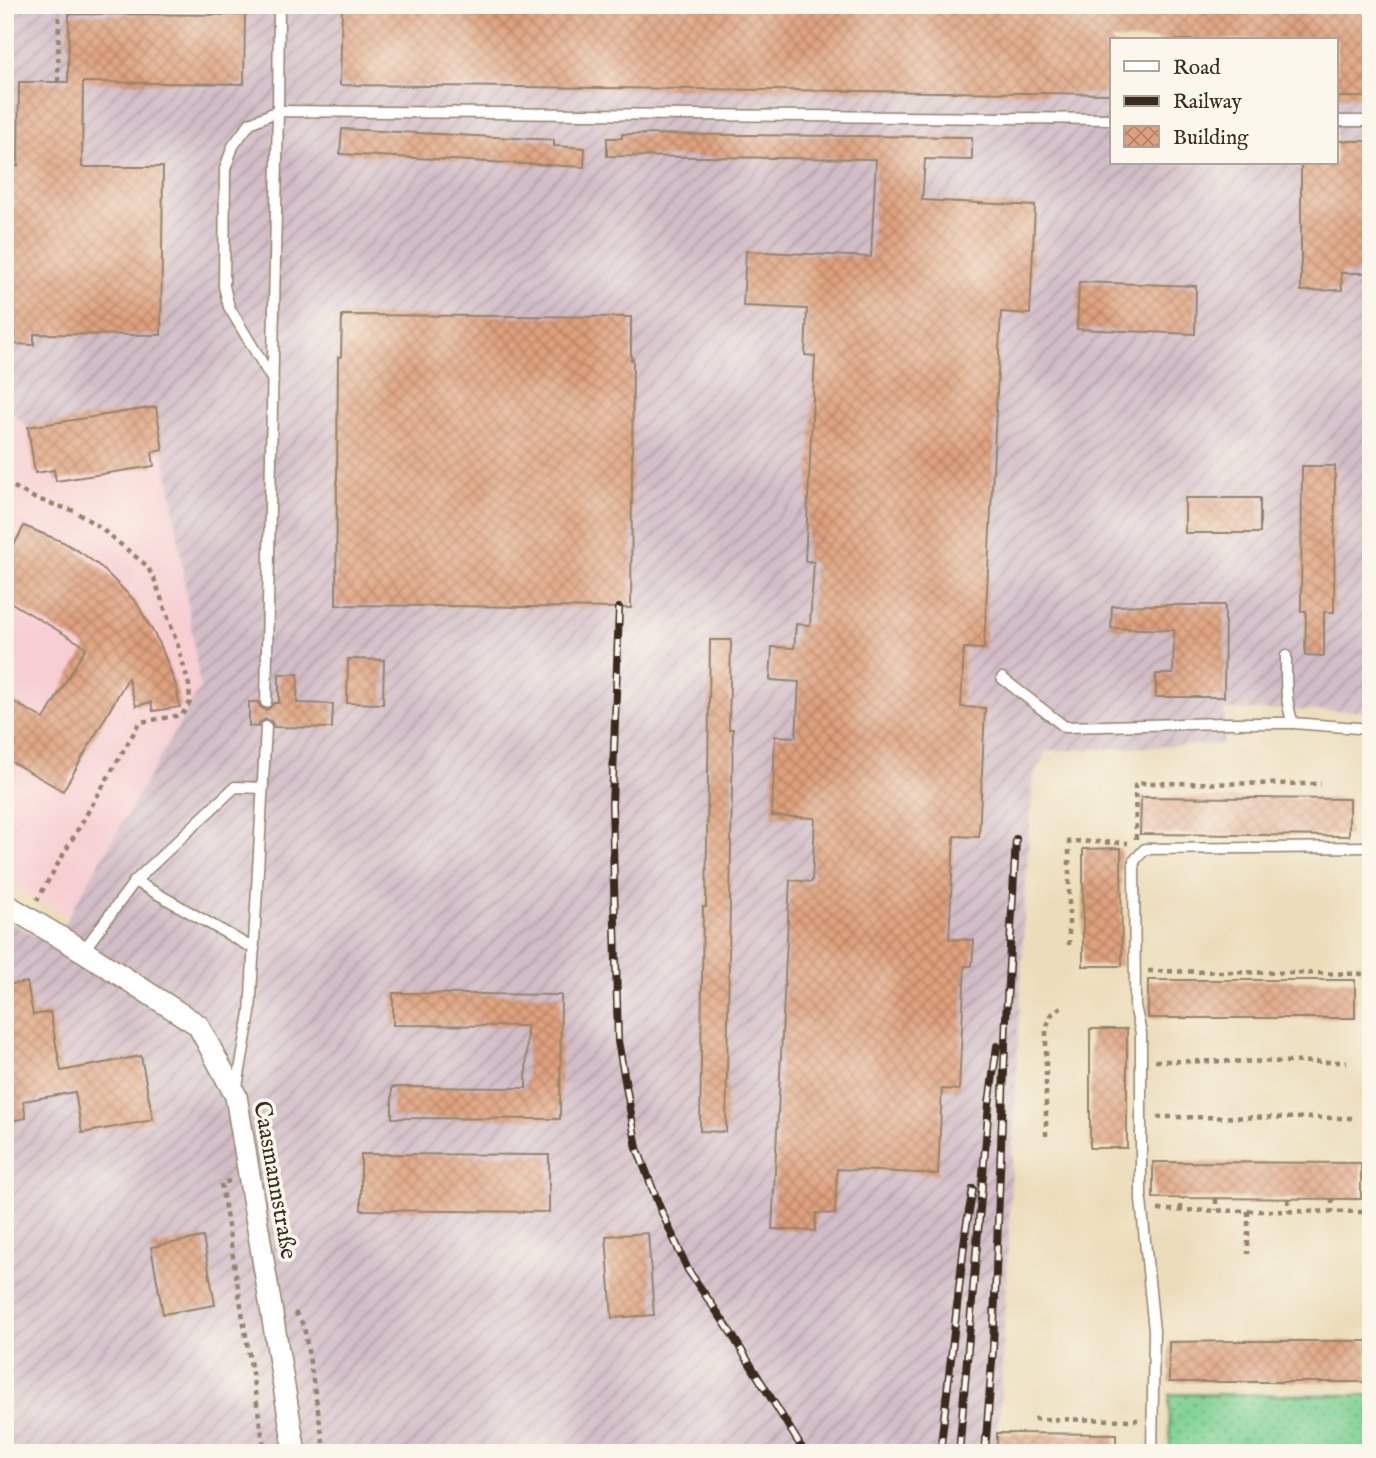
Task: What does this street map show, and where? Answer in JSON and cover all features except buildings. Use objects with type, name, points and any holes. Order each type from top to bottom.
[{"type":"street","name":"Caasmannstraße","points":[[5,904],[198,1025],[236,1096],[295,1453]]},
{"type":"lane","points":[[266,702],[279,5]]},
{"type":"lane","points":[[272,381],[229,307],[224,286],[225,169],[233,146],[250,123],[278,111],[1110,119]]},
{"type":"lane","points":[[1338,121],[1371,121]]},
{"type":"lane","points":[[1286,656],[1288,710],[1293,723]]},
{"type":"lane","points":[[1002,678],[1065,727],[1293,723],[1371,729]]},
{"type":"lane","points":[[236,1096],[250,1013],[266,727]]},
{"type":"lane","points":[[83,951],[135,881],[235,787],[263,788]]},
{"type":"lane","points":[[1152,1453],[1154,1331],[1142,1210],[1141,1033],[1135,1006],[1134,860],[1145,849],[1369,847]]},
{"type":"lane","points":[[135,881],[254,949]]},
{"type":"path","points":[[58,82],[59,5]]},
{"type":"path","points":[[5,482],[34,498],[74,511],[99,526],[146,565],[154,578],[189,685],[190,702],[182,715],[140,722],[34,904]]},
{"type":"path","points":[[1069,945],[1069,841],[1125,842],[1136,846],[1137,783],[1321,784]]},
{"type":"path","points":[[1369,847],[1371,933]]},
{"type":"path","points":[[1134,971],[1371,974]]},
{"type":"path","points":[[1182,972],[1182,980]]},
{"type":"path","points":[[1220,980],[1221,972]]},
{"type":"path","points":[[1280,973],[1280,980]]},
{"type":"path","points":[[1325,973],[1325,980]]},
{"type":"path","points":[[1046,1136],[1046,1029],[1051,1015],[1062,1006]]},
{"type":"path","points":[[1141,1061],[1346,1062]]},
{"type":"path","points":[[1141,1117],[1352,1118]]},
{"type":"path","points":[[249,1177],[221,1183],[265,1453]]},
{"type":"path","points":[[1181,1199],[1181,1210]]},
{"type":"path","points":[[1216,1199],[1216,1210]]},
{"type":"path","points":[[1288,1199],[1289,1211]]},
{"type":"path","points":[[1332,1199],[1332,1212]]},
{"type":"path","points":[[1142,1210],[1371,1212]]},
{"type":"path","points":[[1248,1211],[1248,1254]]},
{"type":"path","points":[[1034,1419],[1153,1421]]},
{"type":"shaded area","points":[[5,5],[1371,5],[1371,711],[1224,710],[1224,744],[1046,751],[1033,779],[1000,1409],[995,1453],[5,1453],[5,919],[52,945],[200,688],[172,494],[156,408],[28,427],[5,406]]},
{"type":"shaded area","points":[[5,406],[29,427],[156,407],[172,494],[200,688],[68,917],[5,881]]},
{"type":"green space","points":[[1169,1394],[1371,1395],[1371,1453],[1170,1453]]},
{"type":"railway","points":[[619,608],[612,805],[618,1041],[637,1148],[688,1270],[726,1325],[805,1453]]},
{"type":"railway","points":[[985,1453],[993,1348],[1016,839]]},
{"type":"railway","points":[[959,1453],[989,1104],[997,1046]]},
{"type":"railway","points":[[940,1453],[966,1228],[973,1189]]}]
